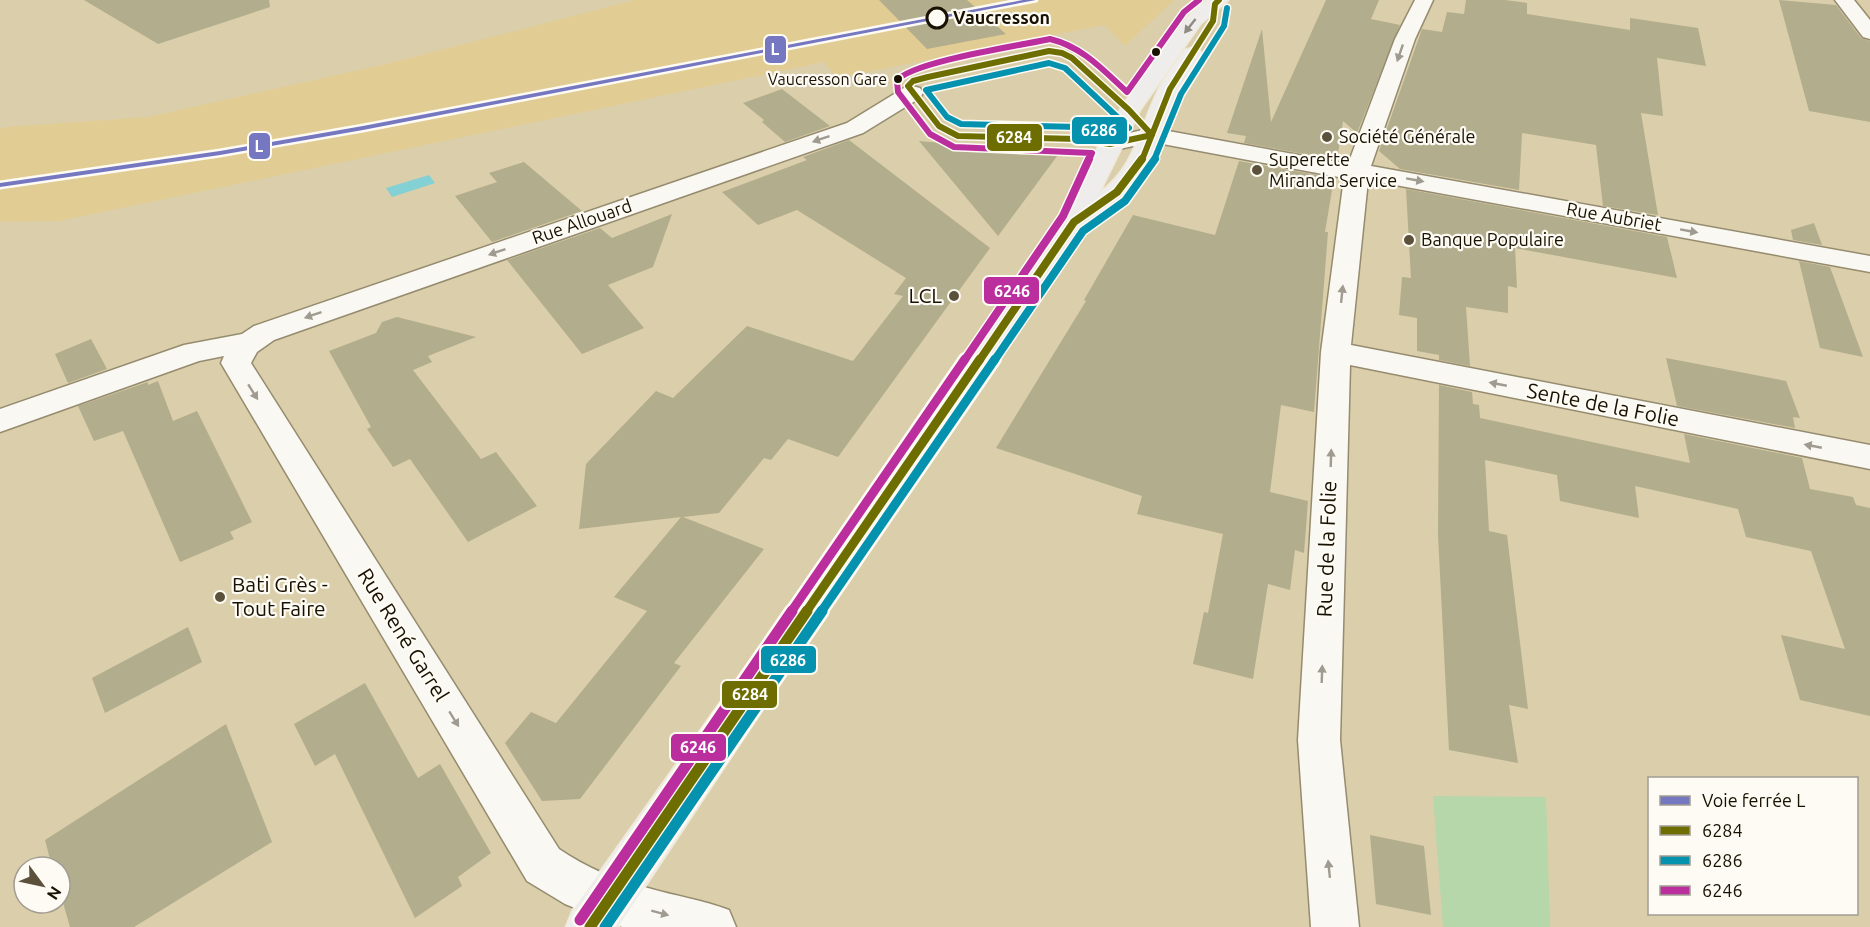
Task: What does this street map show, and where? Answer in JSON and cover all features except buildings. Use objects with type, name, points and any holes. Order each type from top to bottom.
[{"type":"main road","points":[[599,913],[1074,222],[1110,144],[1129,110],[1194,19],[1217,2]]},
{"type":"main road","points":[[1074,222],[1117,192],[1142,160],[1170,89],[1212,21],[1217,2]]},
{"type":"street","points":[[1844,0],[1870,33]]},
{"type":"street","name":"Rue de la Folie","points":[[1335,927],[1319,740],[1336,352],[1357,172],[1421,1]]},
{"type":"street","name":"Rue Allouard","points":[[0,421],[194,352],[248,342],[264,333],[855,128],[912,93]]},
{"type":"street","points":[[1129,110],[1152,135]]},
{"type":"street","points":[[1110,144],[1152,135]]},
{"type":"street","name":"Rue Aubriet","points":[[1152,135],[1334,170],[1382,174],[1870,264]]},
{"type":"street","name":"Rue René Garrel","points":[[248,342],[239,353],[236,363],[543,865],[599,913]]},
{"type":"street","name":"Sente de la Folie","points":[[1336,352],[1870,458]]},
{"type":"street","points":[[599,913],[712,927]]},
{"type":"shaded area","points":[[635,0],[1174,0],[1125,46],[1104,25],[837,78],[824,62],[59,221],[0,222],[0,129],[148,117],[386,64]]},
{"type":"green space","points":[[1433,796],[1546,797],[1550,927],[1443,927]]},
{"type":"water","points":[[429,175],[435,183],[392,197],[386,188]]},
{"type":"rail line","name":"L","points":[[0,185],[220,153],[363,128],[1033,0]]},
{"type":"transit line","name":"6246","points":[[580,920],[1063,216],[1092,153],[954,147],[930,134],[898,92],[897,81],[904,73],[925,65],[1050,39],[1073,46],[1083,52],[1127,92],[1184,12],[1199,0]]},
{"type":"transit line","name":"6284","points":[[590,927],[1074,222],[1117,192],[1142,160],[1170,89],[1213,21],[1215,4],[1219,0]]},
{"type":"transit line","name":"6286","points":[[605,927],[1083,231],[1125,201],[1152,166],[1181,94],[1224,26],[1227,8]]},
{"type":"transit line","name":"6284","points":[[1049,51],[1062,53],[1072,58],[1129,110],[1152,135],[1110,144],[1078,139],[958,136],[939,126],[908,86],[913,81],[928,77],[1049,51]]},
{"type":"transit line","name":"6286","points":[[1049,63],[1065,68],[1129,128],[1110,132],[1078,127],[961,124],[947,117],[926,90],[1049,63]]},
{"type":"place","name":"Vaucresson","points":[[937,18]]},
{"type":"place","name":"Vaucresson Gare","points":[[898,79]]},
{"type":"place","name":"Société Générale","points":[[1327,137]]},
{"type":"place","name":"Superette Miranda Service","points":[[1257,170]]},
{"type":"place","name":"Banque Populaire","points":[[1409,240]]},
{"type":"place","name":"LCL","points":[[954,296]]},
{"type":"place","name":"Bati Grès - Tout Faire","points":[[220,597]]}]
